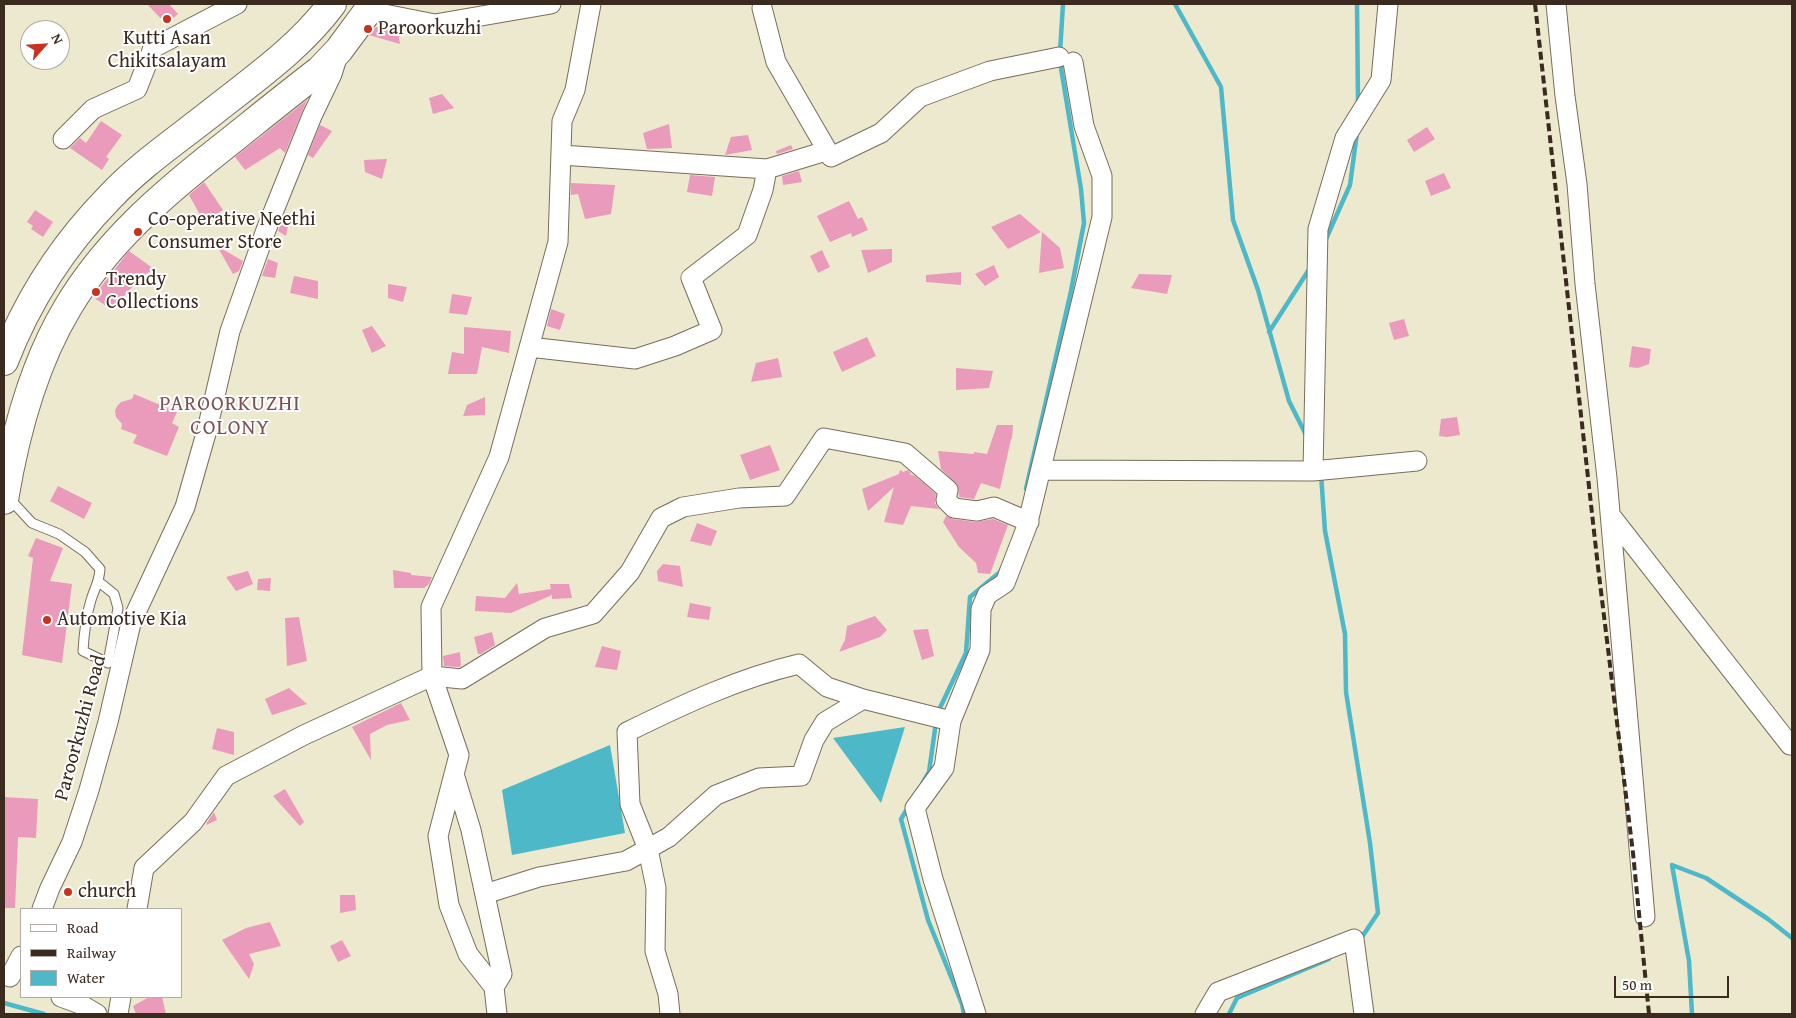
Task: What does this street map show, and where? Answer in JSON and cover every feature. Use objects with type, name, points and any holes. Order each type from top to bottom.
[{"type":"main road","points":[[4,361],[13,336],[33,296],[56,262],[110,196],[142,168],[282,58],[316,26],[332,4]]},
{"type":"main road","points":[[4,497],[9,464],[33,382],[47,347],[85,280],[134,222],[165,194],[320,70],[339,50],[371,7]]},
{"type":"street","points":[[63,139],[93,109],[137,90],[153,48],[237,4]]},
{"type":"street","points":[[371,7],[435,24],[550,4]]},
{"type":"street","points":[[497,1014],[494,987],[468,954],[449,905],[438,836],[459,756],[432,676],[431,607],[499,457],[558,242],[562,121],[575,90],[591,4]]},
{"type":"street","points":[[1313,471],[1318,228],[1345,138],[1381,80],[1388,4]]},
{"type":"street","points":[[1556,4],[1565,96],[1577,184],[1611,516],[1645,917]]},
{"type":"street","points":[[762,8],[776,62],[830,157],[881,133],[920,97],[990,70],[1066,59],[1084,126],[1102,176],[1102,217],[1028,522],[1005,583],[987,595],[981,609],[980,650],[951,721],[944,768],[915,808],[933,879],[976,1014]]},
{"type":"street","name":"Paroorkuzhi Road","points":[[42,908],[72,842],[89,790],[108,722],[131,624],[185,507],[207,430],[230,331],[266,230],[312,116],[332,74],[339,50]]},
{"type":"street","points":[[561,155],[767,169],[826,151]]},
{"type":"street","points":[[529,347],[635,359],[675,346],[712,330],[691,278],[747,235],[767,169]]},
{"type":"street","points":[[137,908],[144,868],[193,822],[226,776],[304,735],[432,676],[462,679],[545,628],[593,614],[630,572],[661,518],[683,507],[740,498],[785,496],[824,438],[904,453],[948,490],[946,500],[954,508],[977,511],[994,507],[1028,522]]},
{"type":"street","points":[[1041,470],[1313,471],[1417,461]]},
{"type":"street","points":[[1611,516],[1790,745],[1792,745]]},
{"type":"street","points":[[670,1014],[668,994],[655,951],[656,888],[648,849],[630,804],[627,732],[677,707],[764,672],[799,664],[827,687],[863,699],[951,721]]},
{"type":"street","points":[[485,894],[539,878],[626,861],[669,837],[716,796],[758,778],[801,776],[814,740],[825,722],[863,699]]},
{"type":"street","points":[[454,774],[471,830],[502,974],[494,987]]},
{"type":"street","points":[[1205,1014],[1218,992],[1356,946],[1364,1014]]},
{"type":"street","points":[[12,978],[20,958]]},
{"type":"street","points":[[64,998],[80,1004],[97,1014]]},
{"type":"street","points":[[118,1014],[121,998]]},
{"type":"lane","points":[[4,497],[32,523],[60,534],[85,552],[100,569],[99,582],[91,599],[84,633],[83,652],[108,663],[118,608],[114,594],[99,582]]},
{"type":"water","points":[[905,727],[881,803],[833,738]]},
{"type":"water","points":[[610,745],[625,833],[512,855],[502,790]]},
{"type":"building","name":"Kutti Asan Chikitsalayam","points":[[147,4],[169,4],[178,14],[166,24]]},
{"type":"building","points":[[376,27],[398,31],[400,44],[369,35]]},
{"type":"building","points":[[442,94],[454,108],[433,114],[429,98]]},
{"type":"building","points":[[307,100],[285,153],[280,148],[245,170],[235,157]]},
{"type":"building","points":[[101,121],[122,135],[106,157],[109,159],[102,170],[70,148],[80,138],[86,143]]},
{"type":"building","points":[[669,124],[672,148],[647,149],[643,133]]},
{"type":"building","points":[[320,125],[332,131],[313,158],[308,155]]},
{"type":"building","points":[[1427,127],[1435,139],[1414,152],[1407,140]]},
{"type":"building","points":[[748,135],[752,150],[725,155],[731,137]]},
{"type":"building","points":[[791,145],[793,149],[777,154],[776,151]]},
{"type":"building","points":[[387,159],[382,179],[365,172],[364,160]]},
{"type":"building","points":[[799,171],[802,182],[783,185],[782,176]]},
{"type":"building","points":[[1444,173],[1451,188],[1431,196],[1425,181]]},
{"type":"building","points":[[690,175],[715,177],[712,196],[687,192]]},
{"type":"building","points":[[204,182],[223,210],[204,222],[189,195]]},
{"type":"building","points":[[571,183],[615,185],[611,214],[585,219],[578,194],[571,195]]},
{"type":"building","points":[[849,201],[858,219],[862,217],[868,230],[852,237],[851,233],[830,242],[817,216]]},
{"type":"building","points":[[35,210],[53,222],[43,237],[31,229],[33,226],[27,222]]},
{"type":"building","points":[[285,214],[290,216],[286,236],[278,231]]},
{"type":"building","points":[[1020,214],[1041,232],[1008,249],[991,227]]},
{"type":"building","points":[[1042,232],[1060,248],[1064,268],[1039,273]]},
{"type":"building","points":[[217,246],[243,261],[239,271],[233,274]]},
{"type":"building","points":[[892,249],[892,262],[868,273],[861,250]]},
{"type":"building","points":[[822,250],[830,267],[818,273],[810,256]]},
{"type":"building","points":[[129,251],[154,269],[141,277],[112,310],[93,297]]},
{"type":"building","points":[[268,259],[278,263],[275,278],[262,276]]},
{"type":"building","points":[[994,265],[999,277],[985,286],[975,274]]},
{"type":"building","points":[[961,272],[961,285],[926,282],[926,275]]},
{"type":"building","points":[[1139,274],[1172,275],[1167,294],[1131,288]]},
{"type":"building","points":[[294,276],[318,281],[318,299],[290,293]]},
{"type":"building","points":[[388,284],[407,287],[403,302],[388,298]]},
{"type":"building","points":[[452,294],[472,297],[467,315],[449,313]]},
{"type":"building","points":[[551,309],[565,314],[560,330],[547,326]]},
{"type":"building","points":[[1404,319],[1409,336],[1394,340],[1389,323]]},
{"type":"building","points":[[372,326],[386,346],[372,353],[362,330]]},
{"type":"building","points":[[464,327],[511,331],[509,353],[482,347],[477,374],[448,374],[452,352],[464,354]]},
{"type":"building","points":[[867,337],[876,356],[842,372],[833,352]]},
{"type":"building","points":[[1632,346],[1651,349],[1649,364],[1638,368],[1629,367]]},
{"type":"building","points":[[778,358],[782,377],[751,382],[756,363]]},
{"type":"building","points":[[956,368],[993,371],[989,388],[956,390]]},
{"type":"building","points":[[134,394],[177,412],[172,423],[179,427],[167,456],[133,443],[137,435],[121,429],[122,424],[116,417],[115,411],[121,402],[132,399]]},
{"type":"building","points":[[485,397],[485,415],[463,416],[467,405]]},
{"type":"building","points":[[1457,417],[1460,435],[1439,436],[1441,419]]},
{"type":"building","points":[[997,425],[1013,425],[1012,439],[1000,489],[981,483],[974,499],[959,497],[958,486],[941,469],[938,451],[987,454]]},
{"type":"building","points":[[770,445],[780,470],[750,480],[740,455]]},
{"type":"building","points":[[900,470],[903,472],[908,470],[911,473],[909,474],[915,476],[936,494],[935,503],[939,509],[911,506],[903,525],[884,522],[894,487],[868,511],[862,489],[899,474]]},
{"type":"building","points":[[58,486],[92,503],[84,519],[50,501]]},
{"type":"building","points":[[946,516],[953,519],[976,522],[993,519],[1008,525],[990,574],[978,573],[976,563],[959,547],[943,522]]},
{"type":"building","points":[[697,523],[717,531],[711,546],[690,541]]},
{"type":"building","name":"Automotive Kia","points":[[36,538],[63,548],[50,581],[72,584],[62,663],[22,655],[33,558],[28,556]]},
{"type":"building","points":[[663,564],[680,566],[683,587],[658,581],[657,571]]},
{"type":"building","points":[[393,570],[411,573],[411,575],[432,577],[429,584],[424,588],[394,588]]},
{"type":"building","points":[[248,571],[253,584],[236,591],[226,577]]},
{"type":"building","points":[[271,578],[270,591],[257,590],[258,579]]},
{"type":"building","points":[[517,583],[519,594],[551,589],[550,584],[569,584],[572,598],[552,599],[552,595],[511,613],[475,611],[476,596],[505,598]]},
{"type":"building","points":[[690,603],[711,607],[709,620],[687,617]]},
{"type":"building","points":[[875,616],[887,630],[880,637],[839,652],[845,640],[847,626]]},
{"type":"building","points":[[299,617],[307,661],[287,666],[285,618]]},
{"type":"building","points":[[928,629],[934,656],[922,660],[913,630]]},
{"type":"building","points":[[492,632],[495,645],[478,654],[474,637]]},
{"type":"building","points":[[602,646],[621,651],[617,670],[595,667]]},
{"type":"building","points":[[460,652],[461,666],[444,666],[443,656]]},
{"type":"building","points":[[289,688],[307,704],[272,715],[265,699]]},
{"type":"building","points":[[401,703],[410,720],[387,725],[370,734],[371,760],[352,727]]},
{"type":"building","points":[[217,728],[234,732],[234,755],[212,749]]},
{"type":"building","points":[[285,789],[304,822],[300,826],[273,796]]},
{"type":"building","points":[[4,797],[38,799],[36,838],[18,837],[15,908],[4,908]]},
{"type":"building","points":[[214,812],[217,820],[206,825],[206,824]]},
{"type":"building","points":[[340,895],[355,895],[356,910],[340,913]]},
{"type":"building","points":[[270,922],[281,946],[249,954],[254,964],[249,979],[222,940],[246,928]]},
{"type":"building","points":[[342,940],[351,956],[338,962],[330,946]]},
{"type":"building","points":[[147,998],[162,998],[166,1014],[136,1014],[133,1006]]},
{"type":"waterway","points":[[1060,52],[1063,4]]},
{"type":"waterway","points":[[1175,4],[1221,87],[1233,220],[1258,290],[1289,401],[1307,437]]},
{"type":"waterway","points":[[1357,4],[1358,102]]},
{"type":"waterway","points":[[1026,489],[1071,291],[1084,223],[1081,189],[1060,62]]},
{"type":"waterway","points":[[1326,239],[1350,185],[1357,133]]},
{"type":"waterway","points":[[1269,332],[1310,268]]},
{"type":"waterway","points":[[1321,474],[1325,531],[1345,634],[1346,692],[1370,843],[1378,913],[1360,940]]},
{"type":"waterway","points":[[938,712],[966,653],[970,597],[1000,572],[1002,568]]},
{"type":"waterway","points":[[922,784],[929,772],[936,722]]},
{"type":"waterway","points":[[909,806],[901,819],[928,920],[962,1004],[964,1014]]},
{"type":"waterway","points":[[1692,1014],[1689,961],[1672,865],[1706,878],[1768,919],[1792,938]]},
{"type":"waterway","points":[[1229,1014],[1237,998],[1329,959]]},
{"type":"waterway","points":[[4,1003],[44,1014]]},
{"type":"railway","points":[[1535,4],[1598,567],[1633,853],[1649,1014]]},
{"type":"place","name":"Kutti Asan Chikitsalayam","points":[[167,19]]},
{"type":"place","name":"Paroorkuzhi","points":[[368,29]]},
{"type":"place","name":"Co-operative Neethi Consumer Store","points":[[138,232]]},
{"type":"place","name":"Trendy Collections","points":[[96,292]]},
{"type":"place","name":"Automotive Kia","points":[[47,620]]},
{"type":"place","name":"church","points":[[68,892]]},
{"type":"district","name":"PAROORKUZHI COLONY","points":[[230,417]]}]
